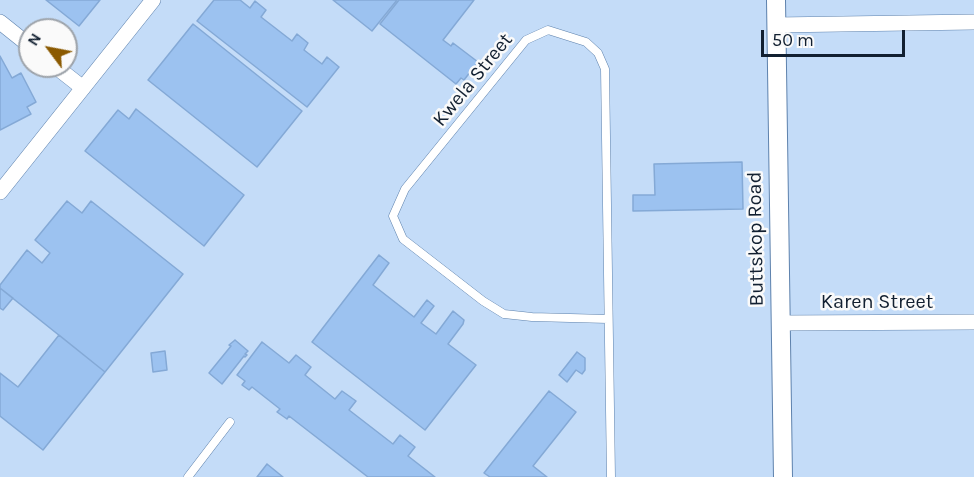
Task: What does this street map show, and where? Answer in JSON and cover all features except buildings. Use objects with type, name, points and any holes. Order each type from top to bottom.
[{"type":"street","points":[[0,192],[153,0]]},
{"type":"street","name":"Buttskop Road","points":[[776,0],[783,477]]},
{"type":"street","points":[[0,21],[18,36]]},
{"type":"street","points":[[776,25],[974,22]]},
{"type":"street","points":[[71,78],[83,88]]},
{"type":"street","name":"Karen Street","points":[[780,323],[974,322]]},
{"type":"lane","name":"Kwela Street","points":[[608,319],[504,314],[403,239],[393,216],[405,189],[526,40],[548,30],[586,42],[598,53],[605,69],[611,477]]},
{"type":"lane","points":[[188,477],[230,422]]}]
